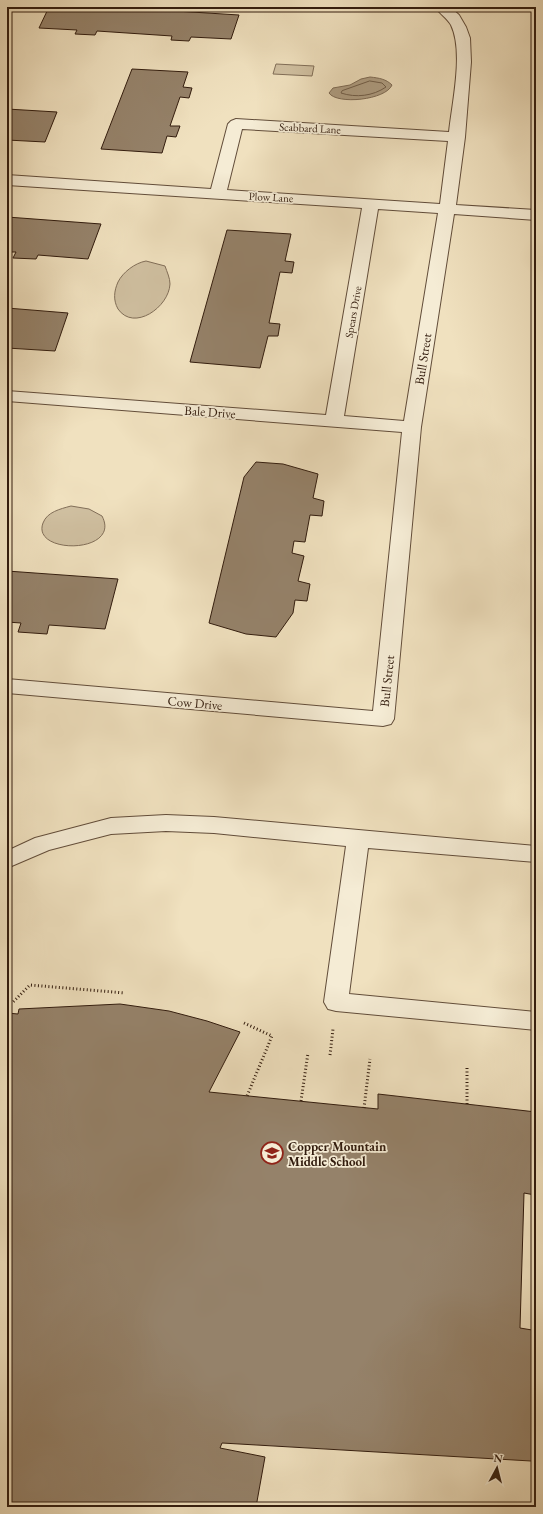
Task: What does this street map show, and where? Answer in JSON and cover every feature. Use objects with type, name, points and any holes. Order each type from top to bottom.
[{"type":"street","name":"Bull Street","points":[[383,719],[412,427],[457,137],[465,50],[459,27],[454,18],[442,7]]},
{"type":"street","name":"Scabbard Lane","points":[[218,194],[236,124],[457,137]]},
{"type":"street","name":"Plow Lane","points":[[7,180],[536,215]]},
{"type":"street","name":"Spears Drive","points":[[334,421],[372,203]]},
{"type":"street","name":"Bale Drive","points":[[7,396],[412,427]]},
{"type":"street","name":"Cow Drive","points":[[7,686],[383,719]]},
{"type":"lane","points":[[7,860],[43,844],[112,826],[166,823],[214,825],[536,854]]},
{"type":"lane","points":[[358,839],[336,1002],[536,1021]]},
{"type":"path","points":[[7,1002],[12,1003],[30,985],[125,993]]},
{"type":"path","points":[[244,1023],[272,1036],[247,1096]]},
{"type":"path","points":[[301,1101],[308,1052]]},
{"type":"path","points":[[364,1108],[370,1059]]},
{"type":"path","points":[[467,1068],[467,1104]]},
{"type":"shaded area","points":[[276,64],[314,66],[312,76],[273,74]]},
{"type":"shaded area","points":[[146,261],[165,266],[170,282],[168,293],[164,301],[150,314],[133,318],[125,315],[116,306],[116,289],[120,278],[126,271]]},
{"type":"shaded area","points":[[71,506],[89,509],[102,516],[105,529],[100,538],[89,543],[76,546],[62,545],[50,541],[43,533],[43,523],[45,519],[54,512]]},
{"type":"water","points":[[370,77],[382,79],[392,85],[388,90],[381,94],[361,99],[341,99],[334,97],[329,93],[333,88],[350,85],[361,79]]},
{"type":"building","points":[[49,7],[112,7],[239,15],[231,39],[191,37],[189,41],[171,40],[172,36],[97,31],[95,35],[75,34],[77,30],[39,28]]},
{"type":"building","points":[[132,69],[188,72],[183,87],[192,88],[189,98],[180,97],[170,126],[180,126],[176,137],[167,136],[162,153],[101,149]]},
{"type":"building","points":[[7,109],[57,112],[45,142],[7,140]]},
{"type":"building","points":[[7,217],[101,224],[88,259],[38,255],[36,259],[13,258],[16,252],[7,252]]},
{"type":"building","points":[[227,230],[291,234],[285,261],[294,262],[292,273],[280,272],[269,323],[280,324],[278,336],[268,336],[260,368],[190,362]]},
{"type":"building","points":[[7,308],[68,313],[55,351],[7,348]]},
{"type":"building","points":[[256,462],[283,464],[318,474],[313,498],[324,501],[322,516],[310,515],[305,542],[294,541],[292,553],[304,556],[298,581],[310,584],[307,601],[295,600],[293,613],[276,637],[246,634],[209,623],[244,477]]},
{"type":"building","points":[[7,571],[118,579],[105,629],[49,625],[47,634],[18,632],[21,623],[7,622]]},
{"type":"building","points":[[120,1004],[169,1011],[240,1032],[209,1092],[378,1109],[378,1094],[536,1112],[535,1195],[524,1193],[520,1328],[532,1330],[536,1333],[536,1457],[531,1461],[222,1443],[220,1448],[265,1457],[256,1507],[202,1503],[201,1507],[7,1507],[7,1413],[11,1392],[7,1391],[7,1013],[18,1014],[19,1009]]},
{"type":"place","name":"Copper Mountain Middle School","points":[[272,1153]]}]
